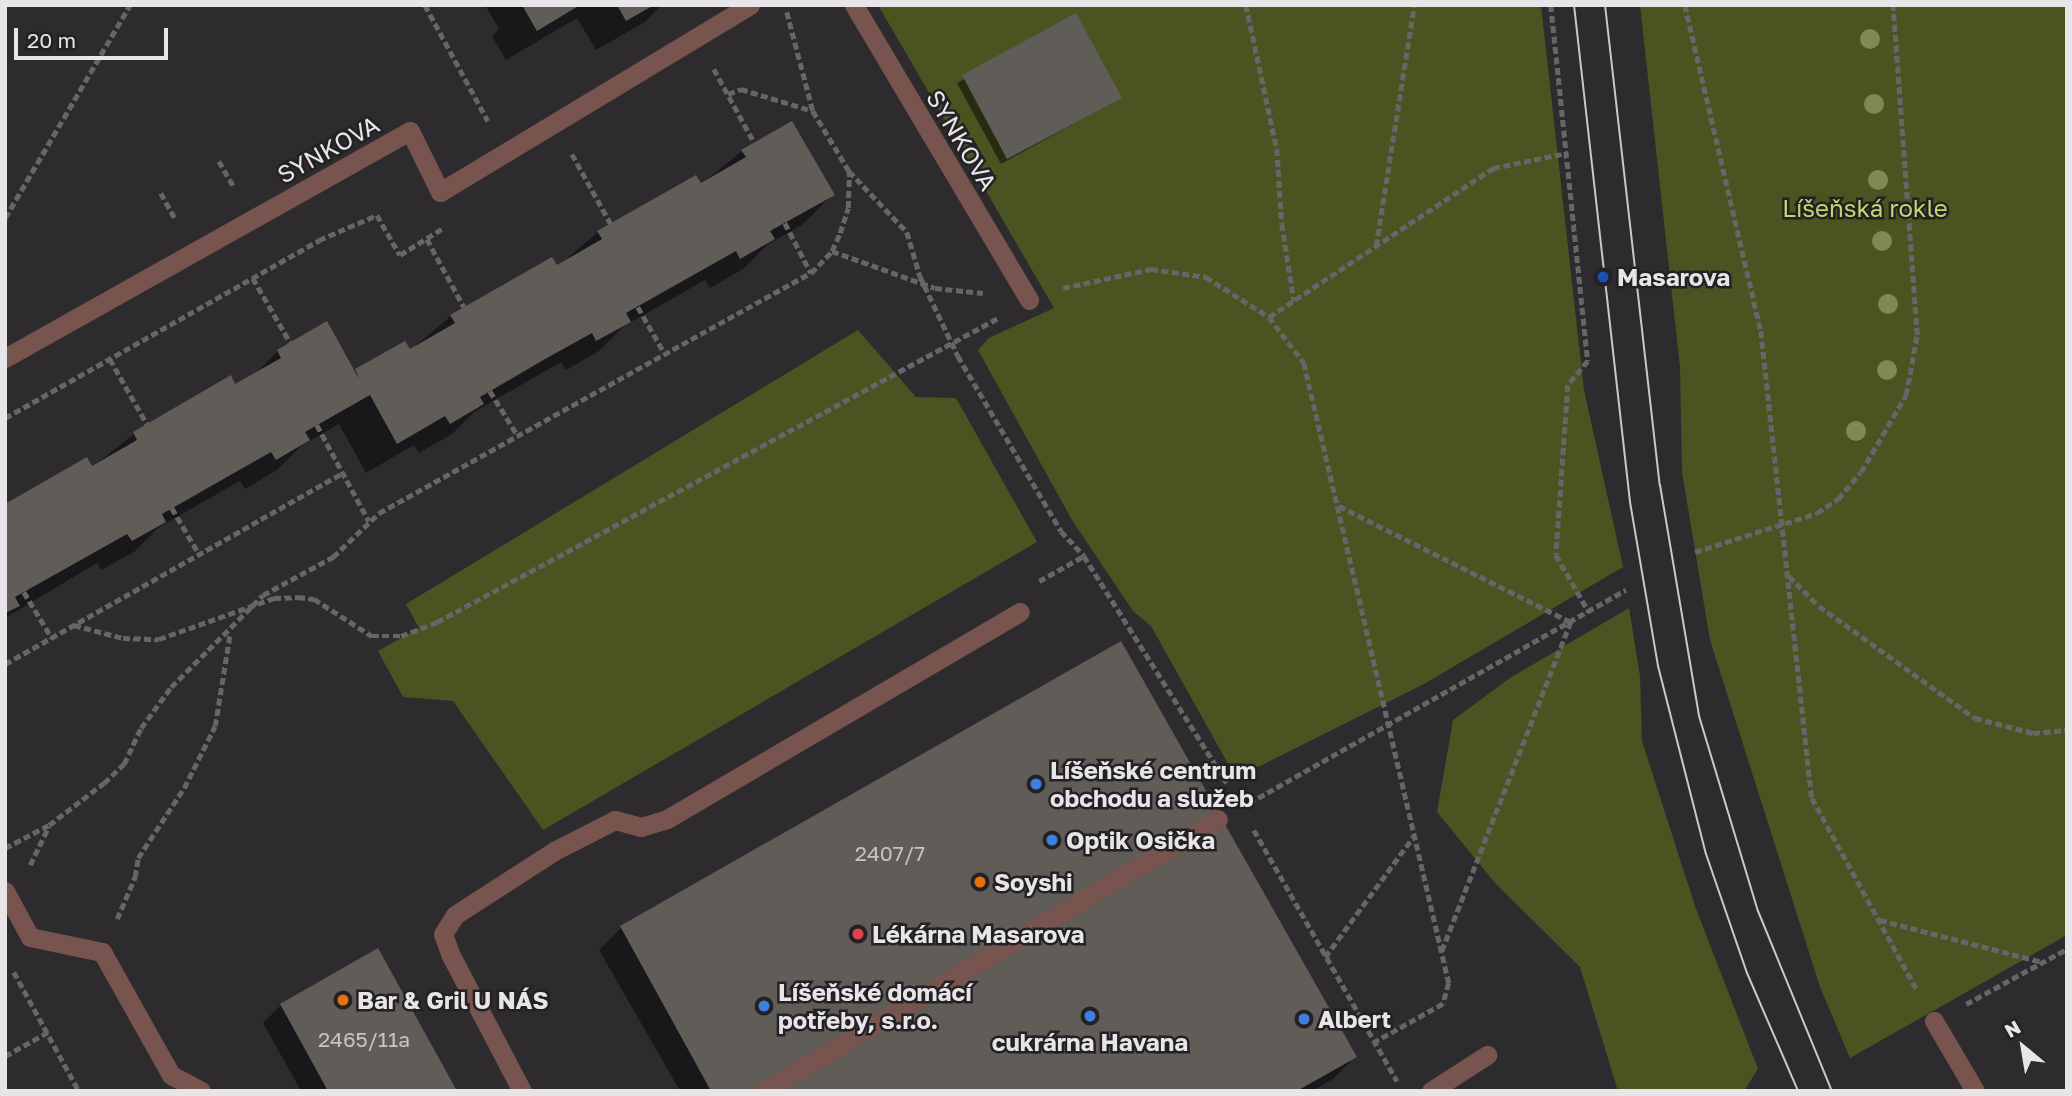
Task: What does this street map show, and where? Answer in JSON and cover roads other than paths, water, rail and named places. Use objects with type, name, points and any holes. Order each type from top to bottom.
[{"type":"street","name":"SYNKOVA","points":[[5,358],[410,131],[440,192],[694,35],[750,5]]},
{"type":"street","name":"SYNKOVA","points":[[853,5],[1029,300]]},
{"type":"street","points":[[522,1091],[451,956],[443,934],[455,915],[556,850],[615,820],[641,827],[667,820],[1020,612]]},
{"type":"street","points":[[764,1091],[1218,819]]},
{"type":"street","points":[[5,891],[30,937],[102,952],[171,1075],[201,1091]]},
{"type":"street","points":[[1934,1021],[1975,1091]]},
{"type":"street","points":[[1431,1091],[1488,1055]]},
{"type":"tram line","points":[[1574,5],[1630,502],[1658,666],[1706,854],[1747,973],[1798,1091]]},
{"type":"tram line","points":[[1605,5],[1660,485],[1699,716],[1758,911],[1832,1091]]},
{"type":"place","name":"Masarova","points":[[1603,277]]},
{"type":"place","name":"Líšeňské centrum obchodu a služeb","points":[[1036,784]]},
{"type":"place","name":"Optik Osička","points":[[1052,840]]},
{"type":"place","name":"Soyshi","points":[[980,882]]},
{"type":"place","name":"Lékárna Masarova","points":[[858,934]]},
{"type":"place","name":"Bar & Gril U NÁS","points":[[343,1000]]},
{"type":"place","name":"Líšeňské domácí potřeby, s.r.o.","points":[[764,1006]]},
{"type":"place","name":"cukrárna Havana","points":[[1090,1016]]},
{"type":"place","name":"Albert","points":[[1304,1019]]},
{"type":"park label","name":"Líšeňská rokle","points":[[1865,208]]}]
